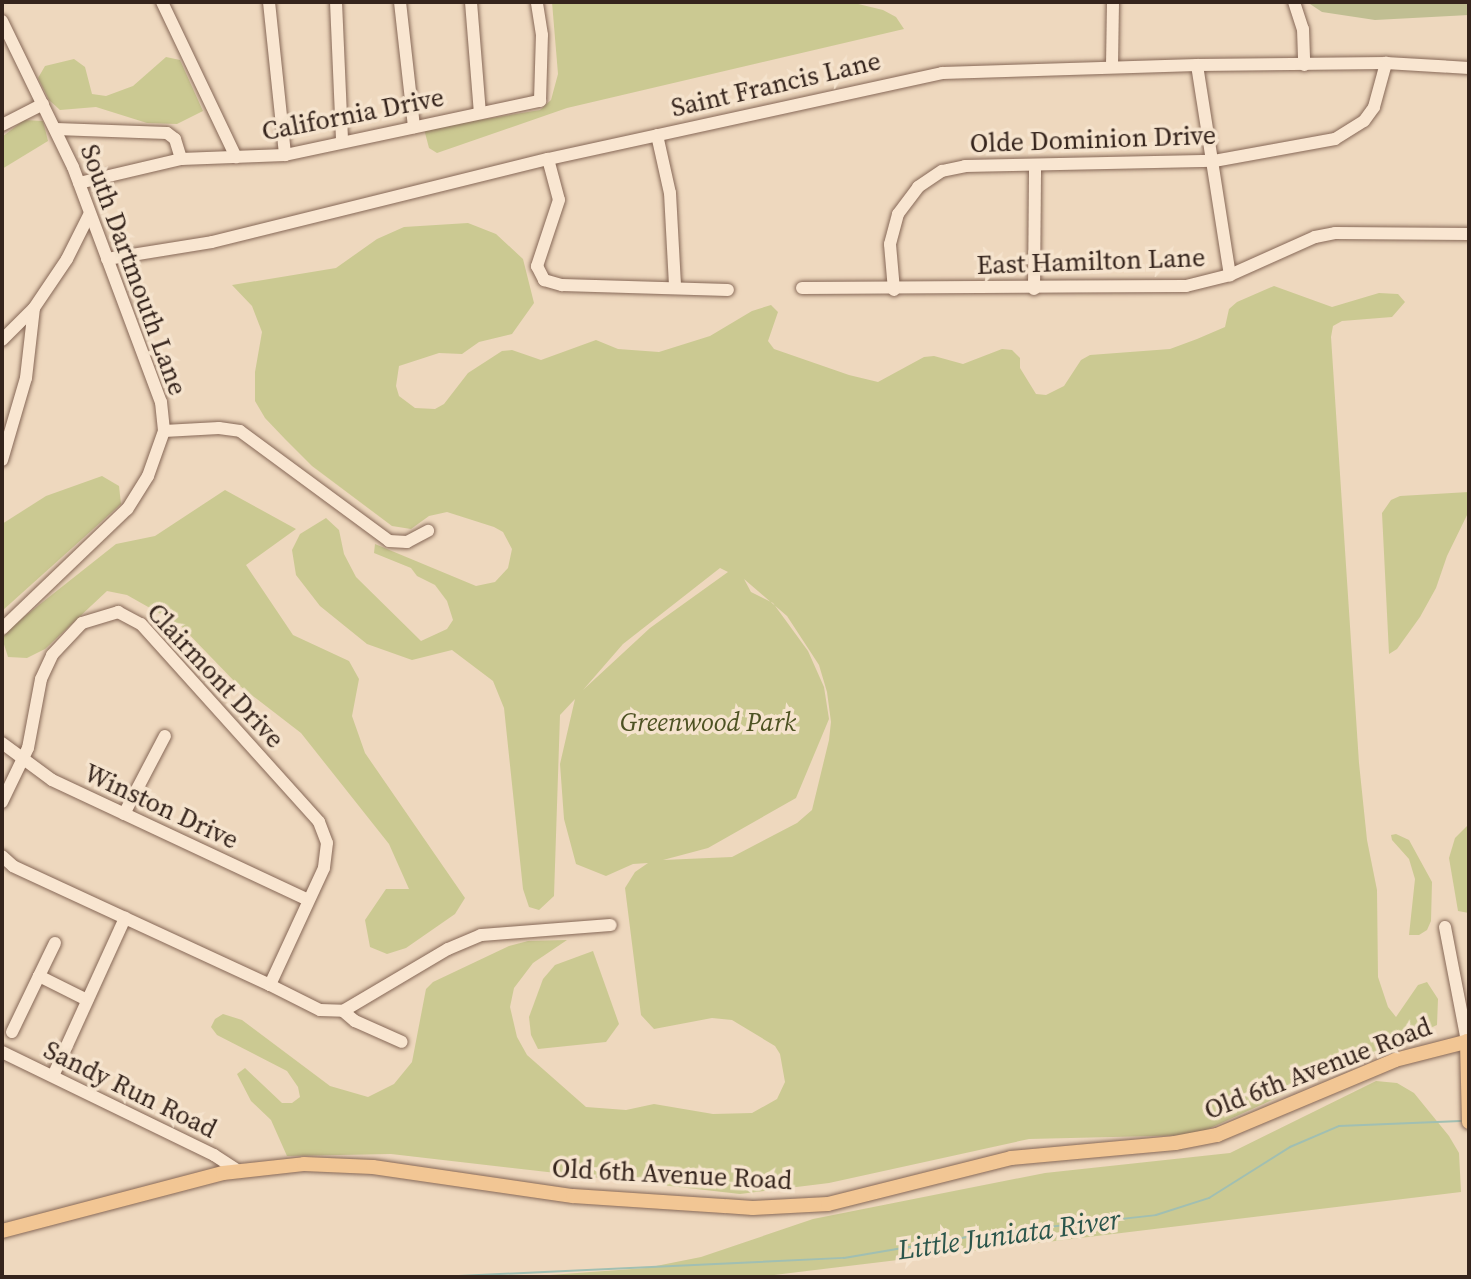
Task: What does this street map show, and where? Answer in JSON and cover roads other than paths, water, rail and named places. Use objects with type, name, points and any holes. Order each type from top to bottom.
[{"type":"main road","points":[[1468,1041],[1469,1122]]},
{"type":"main road","name":"Old 6th Avenue Road","points":[[2,1231],[237,1170],[280,1165],[349,1164],[573,1196],[753,1208],[815,1205],[872,1195],[1011,1158],[1175,1143],[1217,1135],[1395,1060],[1468,1041]]},
{"type":"street","points":[[162,2],[236,157]]},
{"type":"street","points":[[269,2],[285,155]]},
{"type":"street","points":[[336,2],[342,141]]},
{"type":"street","points":[[400,2],[414,127]]},
{"type":"street","points":[[471,2],[480,113]]},
{"type":"street","name":"California Drive","points":[[79,183],[181,159],[285,155],[540,101],[543,48],[537,2]]},
{"type":"street","points":[[1112,66],[1113,2]]},
{"type":"street","points":[[1294,2],[1303,29],[1304,65]]},
{"type":"street","name":"South Dartmouth Lane","points":[[2,21],[56,129],[79,183],[161,402],[164,431],[148,476],[127,509],[2,629]]},
{"type":"street","name":"Saint Francis Lane","points":[[107,259],[212,242],[548,159],[942,73],[1112,66],[1386,63],[1469,68]]},
{"type":"street","name":"Olde Dominion Drive","points":[[894,290],[890,244],[893,228],[903,206],[918,187],[942,171],[965,166],[1214,161],[1347,135],[1364,121],[1374,107],[1386,63]]},
{"type":"street","points":[[1197,65],[1230,275]]},
{"type":"street","points":[[2,125],[43,104]]},
{"type":"street","points":[[56,129],[167,133],[175,139],[181,159]]},
{"type":"street","points":[[657,135],[672,215],[675,286]]},
{"type":"street","points":[[548,159],[559,200],[537,266],[544,280],[562,285],[675,286],[728,290]]},
{"type":"street","points":[[1034,289],[1035,165]]},
{"type":"street","points":[[2,340],[34,308],[67,259],[90,213]]},
{"type":"street","name":"East Hamilton Lane","points":[[802,288],[894,290],[1186,286],[1230,275],[1315,237],[1335,233],[1469,234]]},
{"type":"street","points":[[3,454],[26,378],[34,308]]},
{"type":"street","points":[[164,431],[219,428],[240,431],[389,541],[407,542],[428,531]]},
{"type":"street","name":"Clairmont Drive","points":[[2,802],[28,748],[41,679],[52,655],[82,623],[108,612],[130,615],[319,822],[327,843],[327,854],[270,985]]},
{"type":"street","points":[[124,814],[165,736]]},
{"type":"street","name":"Winston Drive","points":[[2,743],[52,780],[308,900]]},
{"type":"street","points":[[2,856],[13,866],[326,1012],[343,1011],[448,949],[481,935],[611,925]]},
{"type":"street","points":[[53,1076],[125,918]]},
{"type":"street","points":[[1445,927],[1468,1041]]},
{"type":"street","points":[[12,1032],[55,943]]},
{"type":"street","points":[[39,976],[87,1000]]},
{"type":"street","points":[[343,1011],[355,1021],[402,1042]]},
{"type":"street","name":"Sandy Run Road","points":[[2,1052],[214,1155],[237,1170]]},
{"type":"waterway","name":"Little Juniata River","points":[[438,1277],[844,1258],[985,1234],[1156,1215],[1209,1198],[1290,1147],[1339,1126],[1461,1121]]},
{"type":"park label","name":"Greenwood Park","points":[[708,723]]}]
